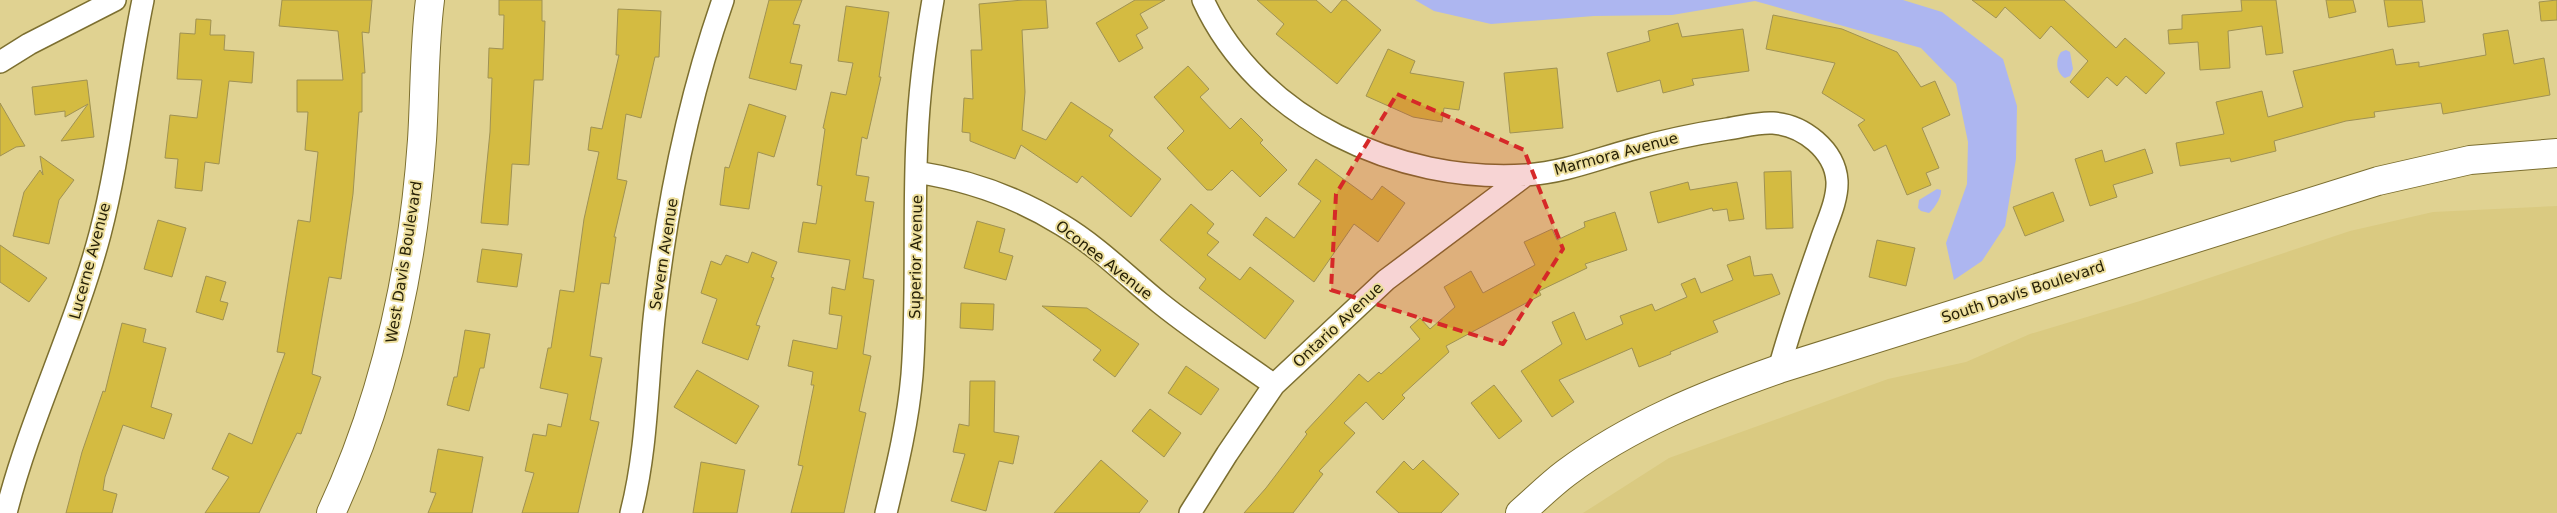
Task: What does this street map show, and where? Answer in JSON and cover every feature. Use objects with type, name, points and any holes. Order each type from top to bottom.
[{"type":"street","points":[[0,62],[29,44],[114,0]]},
{"type":"street","name":"Lucerne Avenue","points":[[6,513],[9,468],[63,352],[100,233],[143,0]]},
{"type":"street","name":"West Davis Boulevard","points":[[331,513],[369,423],[388,361],[401,302],[422,141],[430,0]]},
{"type":"street","name":"Severn Avenue","points":[[631,513],[644,446],[655,312],[663,244],[685,130],[697,81],[723,0]]},
{"type":"street","name":"Superior Avenue","points":[[886,513],[902,446],[912,377],[916,310],[916,141],[924,49],[933,0]]},
{"type":"street","name":"Marmora Avenue","points":[[1203,0],[1224,38],[1255,74],[1295,108],[1340,138],[1392,159],[1446,172],[1474,175],[1526,175],[1568,170],[1685,135],[1762,123],[1797,128],[1813,138],[1826,152],[1834,167],[1836,193],[1779,369]]},
{"type":"street","name":"South Davis Boulevard","points":[[1520,513],[1566,473],[1624,436],[1712,392],[1779,369],[2378,181],[2470,160],[2557,153]]},
{"type":"street","name":"Oconee Avenue","points":[[916,172],[951,177],[989,190],[1027,205],[1064,226],[1187,324],[1274,385]]},
{"type":"street","name":"Ontario Avenue","points":[[1190,513],[1274,385],[1386,280],[1526,175]]},
{"type":"highlighted area","points":[[1397,94],[1524,150],[1563,249],[1503,344],[1331,290],[1336,194]]},
{"type":"shaded area","points":[[2557,206],[2557,513],[1583,513],[1669,458],[1888,379],[1966,362],[2030,334],[2140,301],[2350,231],[2433,212]]},
{"type":"water","points":[[1415,0],[1903,0],[1942,12],[2003,59],[2017,106],[2016,159],[2005,226],[1982,261],[1954,280],[1946,243],[1967,184],[1968,142],[1956,84],[1921,48],[1755,1],[1672,15],[1594,16],[1491,24],[1434,11]]},
{"type":"water","points":[[2066,50],[2070,52],[2073,69],[2070,76],[2065,78],[2058,70],[2057,62],[2061,52]]},
{"type":"water","points":[[1937,189],[1941,190],[1941,193],[1935,206],[1929,213],[1921,211],[1918,208],[1919,200]]},
{"type":"building","points":[[282,0],[372,0],[369,33],[362,32],[365,73],[362,73],[362,112],[359,112],[353,194],[341,279],[329,277],[312,374],[321,377],[301,434],[297,433],[259,513],[205,513],[229,477],[212,469],[229,433],[252,444],[285,353],[277,352],[298,220],[310,222],[318,152],[305,150],[308,112],[297,112],[297,80],[343,80],[338,31],[279,26]]},
{"type":"building","points":[[499,0],[542,0],[542,21],[545,21],[543,80],[534,80],[529,165],[512,164],[508,225],[481,223],[490,132],[492,78],[488,78],[489,48],[503,49],[504,15],[499,15]]},
{"type":"building","points":[[769,0],[802,0],[793,24],[800,25],[790,63],[802,65],[796,90],[749,78]]},
{"type":"building","points":[[1046,0],[1048,28],[1022,30],[1025,92],[1022,130],[1046,140],[1071,102],[1113,130],[1109,136],[1161,179],[1131,217],[1082,176],[1077,183],[1021,145],[1015,159],[970,141],[970,133],[962,132],[964,98],[973,99],[971,50],[982,50],[979,4]]},
{"type":"building","points":[[1135,0],[1165,0],[1140,14],[1148,28],[1136,35],[1143,48],[1119,62],[1096,23]]},
{"type":"building","points":[[1257,0],[1316,0],[1331,13],[1342,0],[1346,0],[1381,30],[1337,84],[1276,34],[1284,24]]},
{"type":"building","points":[[1972,0],[2064,0],[2116,48],[2125,38],[2165,73],[2146,94],[2126,76],[2117,86],[2107,77],[2088,98],[2070,82],[2088,61],[2051,26],[2040,39],[2005,7],[1996,18]]},
{"type":"building","points":[[2241,0],[2276,0],[2283,53],[2266,55],[2262,26],[2228,31],[2230,68],[2200,70],[2198,42],[2169,44],[2168,30],[2182,29],[2182,15],[2242,11]]},
{"type":"building","points":[[2326,0],[2353,0],[2356,12],[2329,18]]},
{"type":"building","points":[[2384,0],[2422,0],[2425,22],[2388,27]]},
{"type":"building","points":[[2557,0],[2557,20],[2541,21],[2539,2]]},
{"type":"building","points":[[846,6],[889,12],[879,77],[881,77],[867,139],[862,137],[856,175],[869,177],[865,201],[874,202],[863,278],[874,280],[863,354],[871,356],[859,411],[866,413],[844,513],[791,513],[803,466],[798,465],[814,385],[811,385],[813,372],[788,366],[793,340],[837,349],[842,316],[829,314],[832,287],[845,290],[850,260],[798,252],[803,222],[816,224],[822,186],[817,185],[825,129],[823,128],[831,92],[846,95],[853,63],[838,61]]},
{"type":"building","points":[[618,9],[661,11],[659,57],[655,57],[641,118],[626,114],[617,179],[627,181],[614,237],[616,237],[609,284],[601,283],[590,356],[602,358],[590,420],[599,422],[578,513],[522,513],[534,473],[525,471],[533,434],[546,436],[548,424],[561,427],[568,394],[540,388],[548,348],[551,348],[560,290],[574,292],[584,219],[599,152],[588,150],[591,127],[602,129],[619,55],[616,55]]},
{"type":"building","points":[[1773,15],[1842,29],[1897,52],[1921,87],[1935,81],[1950,115],[1922,128],[1939,168],[1926,173],[1931,185],[1907,195],[1886,145],[1874,151],[1858,125],[1865,120],[1822,93],[1835,63],[1766,49]]},
{"type":"building","points":[[196,19],[211,20],[210,35],[225,35],[224,50],[254,52],[252,83],[229,81],[219,164],[205,162],[202,191],[175,188],[178,159],[165,158],[170,115],[197,118],[202,80],[177,79],[180,33],[195,34]]},
{"type":"building","points":[[1678,23],[1682,37],[1743,29],[1749,71],[1692,79],[1694,85],[1663,93],[1660,80],[1617,92],[1607,53],[1650,41],[1648,31]]},
{"type":"building","points":[[2508,30],[2514,64],[2544,58],[2550,95],[2443,114],[2441,103],[2374,112],[2375,117],[2346,121],[2274,141],[2276,151],[2231,162],[2230,158],[2180,166],[2176,143],[2224,134],[2216,102],[2262,91],[2268,117],[2303,107],[2293,71],[2393,49],[2396,65],[2419,62],[2419,67],[2486,55],[2483,34]]},
{"type":"building","points":[[1388,49],[1415,61],[1410,73],[1464,82],[1459,110],[1444,108],[1442,122],[1413,117],[1366,96]]},
{"type":"building","points":[[1188,66],[1209,89],[1200,97],[1230,129],[1241,118],[1263,140],[1260,143],[1287,170],[1260,197],[1232,170],[1212,190],[1207,190],[1167,148],[1184,131],[1154,97]]},
{"type":"building","points":[[1557,68],[1563,128],[1510,133],[1504,73]]},
{"type":"building","points":[[87,80],[94,137],[61,141],[88,104],[65,117],[65,111],[35,115],[32,87]]},
{"type":"building","points":[[0,103],[25,146],[16,147],[0,156]]},
{"type":"building","points":[[749,104],[786,116],[774,157],[758,152],[749,209],[720,205],[725,167],[729,168]]},
{"type":"building","points":[[2145,149],[2153,173],[2113,185],[2117,197],[2090,206],[2075,159],[2102,150],[2105,162]]},
{"type":"building","points":[[40,156],[74,180],[59,200],[49,244],[13,236],[24,192],[40,170],[43,175]]},
{"type":"building","points":[[1316,159],[1372,200],[1382,186],[1405,203],[1378,242],[1354,224],[1314,282],[1253,235],[1266,217],[1294,238],[1321,201],[1298,184]]},
{"type":"building","points":[[1791,171],[1793,228],[1766,229],[1764,172]]},
{"type":"building","points":[[1688,182],[1690,190],[1737,182],[1744,219],[1729,221],[1727,209],[1713,211],[1712,208],[1658,223],[1650,192]]},
{"type":"building","points":[[2053,192],[2064,221],[2025,236],[2013,207]]},
{"type":"building","points":[[1191,204],[1214,224],[1207,233],[1219,242],[1207,255],[1240,280],[1250,267],[1294,301],[1265,339],[1199,288],[1206,279],[1160,240]]},
{"type":"building","points":[[1615,212],[1627,250],[1585,264],[1587,268],[1539,291],[1541,295],[1446,346],[1449,352],[1402,395],[1405,398],[1383,420],[1366,402],[1344,423],[1355,433],[1319,471],[1323,474],[1293,513],[1244,513],[1266,488],[1307,434],[1305,432],[1359,374],[1368,382],[1379,372],[1381,374],[1420,339],[1410,327],[1420,318],[1430,329],[1455,307],[1444,287],[1471,271],[1483,293],[1535,265],[1524,242],[1552,229],[1557,240],[1585,227],[1584,222]]},
{"type":"building","points":[[158,220],[186,228],[172,277],[144,269]]},
{"type":"building","points":[[977,221],[1005,229],[999,252],[1013,256],[1006,280],[964,268]]},
{"type":"building","points":[[1877,240],[1915,248],[1906,286],[1869,277]]},
{"type":"building","points":[[0,245],[47,278],[29,302],[0,282]]},
{"type":"building","points":[[482,249],[522,254],[517,287],[477,282]]},
{"type":"building","points":[[752,252],[777,262],[771,277],[774,278],[756,325],[760,326],[748,360],[702,343],[717,299],[701,293],[711,261],[721,265],[726,255],[748,263]]},
{"type":"building","points":[[1750,256],[1754,276],[1772,274],[1780,294],[1713,321],[1718,332],[1639,367],[1632,348],[1559,380],[1574,402],[1552,417],[1521,371],[1562,344],[1552,322],[1574,312],[1586,340],[1623,324],[1620,316],[1652,304],[1655,311],[1687,297],[1681,284],[1695,278],[1701,293],[1733,280],[1727,265]]},
{"type":"building","points":[[206,276],[226,282],[220,301],[228,303],[223,320],[196,312]]},
{"type":"building","points":[[961,303],[994,304],[993,330],[960,328]]},
{"type":"building","points":[[1042,306],[1087,308],[1139,344],[1115,377],[1093,360],[1101,350]]},
{"type":"building","points":[[122,323],[146,329],[143,342],[166,348],[151,407],[172,414],[164,439],[123,425],[105,477],[103,490],[117,494],[112,513],[66,513],[82,452],[103,391],[105,392]]},
{"type":"building","points":[[465,330],[490,334],[484,368],[480,368],[469,411],[447,405],[454,377],[457,377]]},
{"type":"building","points":[[1186,366],[1219,389],[1201,415],[1168,393]]},
{"type":"building","points":[[697,370],[759,406],[736,444],[674,407]]},
{"type":"building","points":[[970,381],[995,381],[994,432],[1019,436],[1013,464],[999,461],[986,511],[951,501],[965,454],[953,452],[959,424],[969,426]]},
{"type":"building","points":[[1494,385],[1522,421],[1499,439],[1471,403]]},
{"type":"building","points":[[1150,409],[1181,433],[1164,457],[1132,431]]},
{"type":"building","points":[[438,449],[483,457],[472,513],[428,513],[436,493],[430,492]]},
{"type":"building","points":[[1101,460],[1148,501],[1139,513],[1054,513]]},
{"type":"building","points":[[1423,460],[1459,494],[1441,513],[1399,513],[1376,492],[1404,461],[1413,470]]},
{"type":"building","points":[[701,462],[745,470],[737,513],[693,513]]}]
